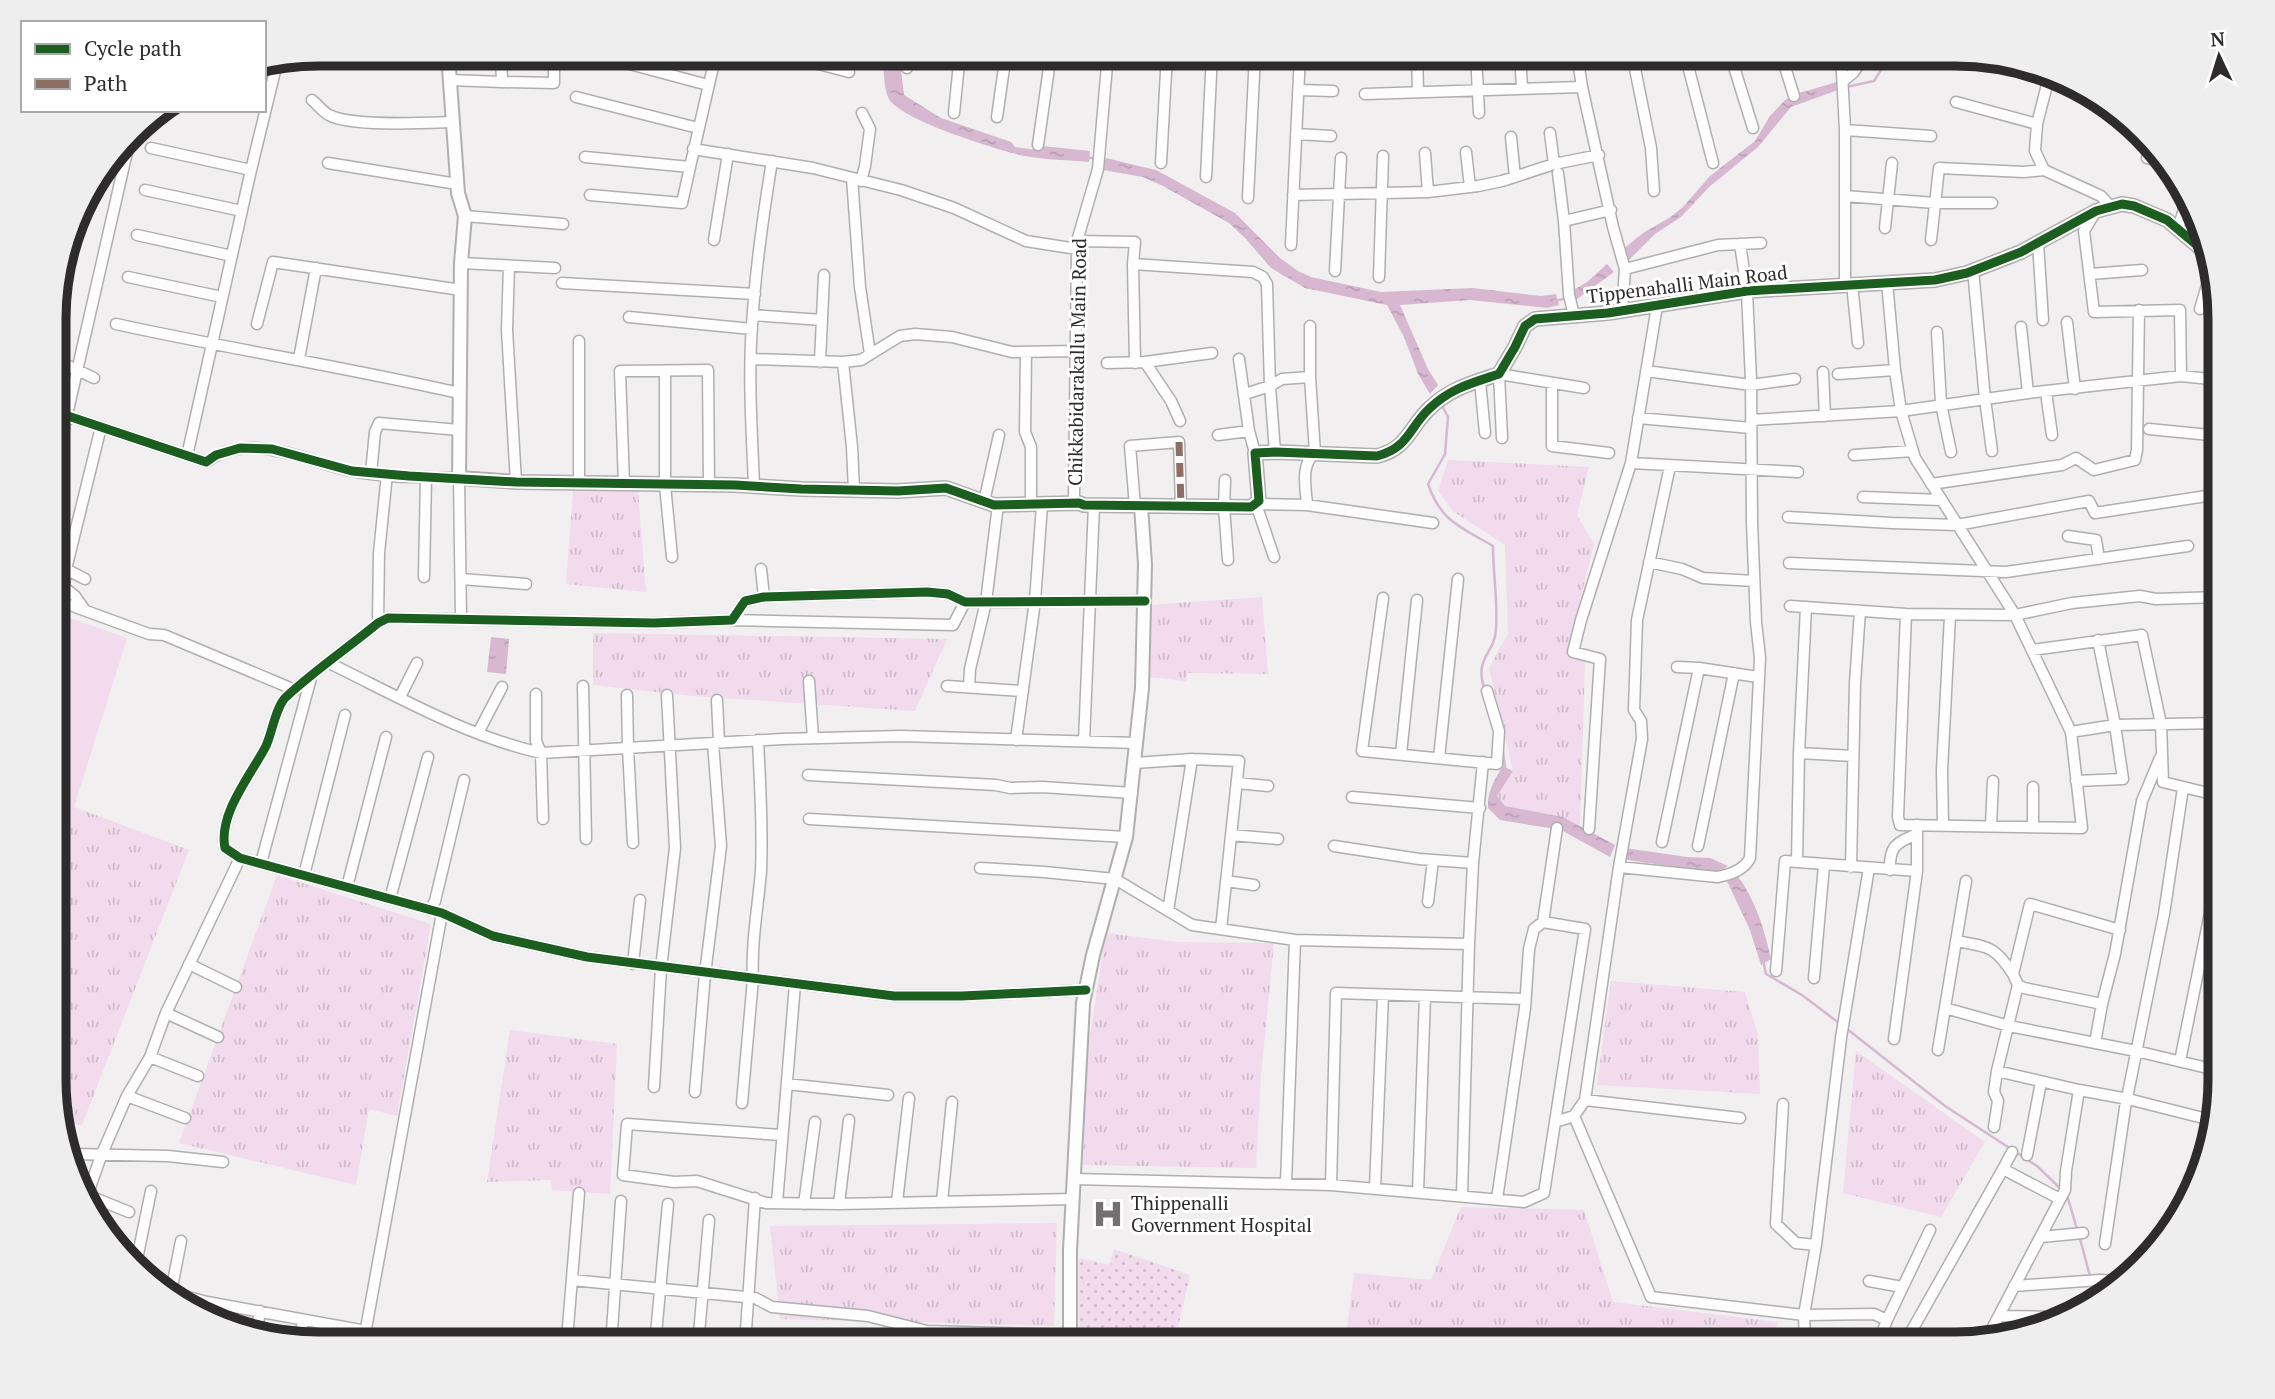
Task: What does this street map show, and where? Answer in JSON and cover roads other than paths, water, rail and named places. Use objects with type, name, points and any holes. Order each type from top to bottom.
[{"type":"street","points":[[448,66],[458,193],[466,216],[461,263],[459,393],[461,618]]},
{"type":"street","points":[[501,66],[502,82]]},
{"type":"street","points":[[449,80],[554,83],[554,66]]},
{"type":"street","points":[[637,66],[708,85]]},
{"type":"street","points":[[590,195],[682,203],[713,66]]},
{"type":"street","points":[[827,66],[849,72]]},
{"type":"street","points":[[954,113],[959,66]]},
{"type":"street","points":[[997,117],[1004,66]]},
{"type":"street","points":[[1038,145],[1049,66]]},
{"type":"street","name":"Chikkabidarakallu Main Road","points":[[1079,503],[1074,496],[1077,245],[1098,163],[1107,66]]},
{"type":"street","points":[[1161,163],[1166,66]]},
{"type":"street","points":[[1206,177],[1211,66]]},
{"type":"street","points":[[1248,198],[1254,66]]},
{"type":"street","points":[[1291,245],[1299,66]]},
{"type":"street","points":[[1417,66],[1418,92]]},
{"type":"street","points":[[1477,66],[1479,113]]},
{"type":"street","points":[[1521,66],[1522,88]]},
{"type":"street","points":[[1579,66],[1624,264],[1622,311]]},
{"type":"street","points":[[1634,66],[1651,148],[1654,191]]},
{"type":"street","points":[[1688,66],[1713,163]]},
{"type":"street","points":[[1734,66],[1753,128]]},
{"type":"street","points":[[1785,66],[1794,96]]},
{"type":"street","points":[[1842,66],[1848,284],[1858,343]]},
{"type":"street","points":[[1843,88],[1858,66]]},
{"type":"street","points":[[266,104],[275,70]]},
{"type":"street","points":[[2044,170],[2035,151],[2037,124],[2047,84]]},
{"type":"street","points":[[1365,94],[1582,87]]},
{"type":"street","points":[[1298,90],[1333,91]]},
{"type":"street","points":[[576,97],[698,128]]},
{"type":"street","points":[[312,100],[330,115],[348,121],[406,124],[452,122]]},
{"type":"street","points":[[1956,102],[2037,124]]},
{"type":"street","points":[[187,456],[264,112]]},
{"type":"street","points":[[862,113],[870,130],[865,166],[857,179],[860,287],[870,354]]},
{"type":"street","points":[[1845,130],[1931,136]]},
{"type":"street","points":[[1550,133],[1564,221],[1572,306]]},
{"type":"street","points":[[1296,135],[1331,136]]},
{"type":"street","points":[[1511,137],[1515,177]]},
{"type":"street","points":[[151,148],[251,170]]},
{"type":"street","points":[[693,149],[813,168],[901,190],[954,208],[1026,241],[1077,245],[1135,242],[1133,264],[1140,363],[1171,401],[1180,421]]},
{"type":"street","points":[[1466,152],[1470,187]]},
{"type":"street","points":[[1425,153],[1428,192]]},
{"type":"street","points":[[714,240],[728,154]]},
{"type":"street","points":[[1293,195],[1428,192],[1470,187],[1556,169],[1599,155]]},
{"type":"street","points":[[1379,277],[1383,156]]},
{"type":"street","points":[[66,425],[126,157]]},
{"type":"street","points":[[585,157],[690,167]]},
{"type":"street","points":[[1335,271],[1341,158]]},
{"type":"street","points":[[754,486],[752,328],[772,161]]},
{"type":"street","points":[[328,163],[457,184]]},
{"type":"street","points":[[1885,228],[1892,163]]},
{"type":"street","points":[[1931,240],[1939,168],[2024,172],[2044,170],[2101,196],[2110,206],[2134,206],[2167,220],[2197,245]]},
{"type":"street","points":[[145,190],[242,211]]},
{"type":"street","points":[[1845,196],[1934,203],[1992,203]]},
{"type":"street","name":"Tippenahalli Main Road","points":[[1499,374],[1528,322],[1572,306],[1622,311],[1747,291],[1936,280],[2021,252],[2110,206]]},
{"type":"street","points":[[1564,221],[1611,210]]},
{"type":"street","points":[[2096,211],[2084,231],[2094,312],[2180,310],[2181,376]]},
{"type":"street","points":[[2178,229],[2183,211]]},
{"type":"street","points":[[466,216],[563,224]]},
{"type":"street","points":[[137,235],[232,256]]},
{"type":"street","points":[[1624,264],[1718,245],[1760,243]]},
{"type":"street","points":[[2038,243],[2043,320]]},
{"type":"street","points":[[1619,867],[1707,877],[1726,875],[1747,863],[1750,850],[1760,658],[1754,581],[1747,291],[1740,244]]},
{"type":"street","points":[[257,324],[273,262],[461,290]]},
{"type":"street","points":[[461,263],[555,268]]},
{"type":"street","points":[[1133,264],[1253,272],[1263,277],[1267,284],[1275,452]]},
{"type":"street","points":[[509,266],[507,330],[516,482]]},
{"type":"street","points":[[299,359],[316,268]]},
{"type":"street","points":[[1973,270],[1992,451]]},
{"type":"street","points":[[2090,275],[2142,270]]},
{"type":"street","points":[[820,362],[824,275]]},
{"type":"street","points":[[128,277],[222,297]]},
{"type":"street","points":[[1887,282],[1900,411],[1913,451],[1931,484],[2015,615],[2071,732],[2082,828],[1943,825],[1917,830],[1891,850],[1889,870]]},
{"type":"street","points":[[562,284],[755,295]]},
{"type":"street","points":[[2200,309],[2206,288]]},
{"type":"street","points":[[1589,829],[1600,659],[1573,652],[1630,463],[1657,306]]},
{"type":"street","points":[[1931,484],[2062,465],[2076,458],[2094,470],[2135,460],[2139,310]]},
{"type":"street","points":[[753,315],[821,320]]},
{"type":"street","points":[[629,317],[752,328]]},
{"type":"street","points":[[2067,322],[2075,389]]},
{"type":"street","points":[[116,324],[459,393]]},
{"type":"street","points":[[1310,326],[1315,453]]},
{"type":"street","points":[[2021,327],[2028,393]]},
{"type":"street","points":[[1937,332],[1941,404],[1951,452]]},
{"type":"street","points":[[751,359],[820,362],[861,360],[900,336],[915,334],[951,337],[1012,352],[1076,351]]},
{"type":"street","points":[[579,341],[579,483]]},
{"type":"street","points":[[1016,740],[1035,601],[1037,505],[1031,447],[1025,432],[1026,352]]},
{"type":"street","points":[[1107,363],[1140,363],[1212,352]]},
{"type":"street","points":[[1239,359],[1249,431],[1255,453],[1259,498],[1256,504],[1274,557]]},
{"type":"street","points":[[843,362],[854,490]]},
{"type":"street","points":[[66,364],[94,378]]},
{"type":"street","points":[[624,484],[620,372],[708,370],[709,485]]},
{"type":"street","points":[[1838,374],[1895,370]]},
{"type":"street","points":[[664,371],[665,485],[672,557]]},
{"type":"street","points":[[1646,371],[1751,385],[1795,379]]},
{"type":"street","points":[[1824,372],[1825,416]]},
{"type":"street","points":[[1499,374],[1502,438]]},
{"type":"street","points":[[1255,453],[1377,456],[1392,452],[1408,438],[1428,410],[1455,389],[1499,374],[1584,388]]},
{"type":"street","points":[[1638,418],[1751,424],[1900,411],[2181,376],[2208,379]]},
{"type":"street","points":[[1244,394],[1270,386],[1282,379],[1310,377]]},
{"type":"street","points":[[1480,381],[1485,433]]},
{"type":"street","points":[[1552,383],[1552,446],[1609,453]]},
{"type":"street","points":[[2046,392],[2052,435]]},
{"type":"street","points":[[68,416],[206,462],[216,454],[240,448],[272,449],[352,471],[426,477],[516,482],[898,491],[946,488],[998,505],[1307,505],[1433,523]]},
{"type":"street","points":[[371,473],[374,432],[379,423],[459,430]]},
{"type":"street","points":[[66,550],[101,428]]},
{"type":"street","points":[[2149,429],[2208,435]]},
{"type":"street","points":[[1218,435],[1249,431]]},
{"type":"street","points":[[984,502],[999,435]]},
{"type":"street","points":[[1070,1332],[1072,1199],[1079,1056],[1086,990],[1126,837],[1142,688],[1145,564],[1130,446],[1179,442],[1181,506]]},
{"type":"street","points":[[1854,455],[1913,451]]},
{"type":"street","points":[[1307,505],[1305,470],[1308,458],[1315,453]]},
{"type":"street","points":[[1630,463],[1798,472]]},
{"type":"street","points":[[1555,1122],[1574,1116],[1584,1100],[1619,867],[1642,739],[1642,721],[1634,710],[1637,620],[1670,466]]},
{"type":"street","points":[[378,623],[379,553],[387,474]]},
{"type":"street","points":[[424,577],[426,477]]},
{"type":"street","points":[[1225,480],[1228,560]]},
{"type":"street","points":[[1863,496],[1941,500]]},
{"type":"street","points":[[1788,517],[1957,524],[2089,500],[2095,513],[2208,496]]},
{"type":"street","points":[[969,687],[970,668],[986,602],[998,505]]},
{"type":"street","points":[[1084,741],[1094,505]]},
{"type":"street","points":[[2068,536],[2096,540],[2099,559]]},
{"type":"street","points":[[1789,563],[2006,572],[2188,546]]},
{"type":"street","points":[[1649,562],[1682,569],[1703,578],[1754,581]]},
{"type":"street","points":[[761,569],[764,597]]},
{"type":"street","points":[[66,570],[85,579]]},
{"type":"street","points":[[461,579],[526,584]]},
{"type":"street","points":[[1439,758],[1458,579]]},
{"type":"street","points":[[66,589],[85,609]]},
{"type":"street","points":[[732,620],[745,601],[764,597],[927,592],[948,594],[965,602],[1145,601]]},
{"type":"street","points":[[1790,606],[1950,616],[2015,615],[2072,603],[2140,596],[2208,597]]},
{"type":"street","points":[[1383,598],[1362,751],[1497,764],[1499,732],[1487,691]]},
{"type":"street","points":[[1401,754],[1417,600]]},
{"type":"street","points":[[965,602],[953,625],[732,620],[654,623],[388,618],[378,623],[284,699],[266,745],[245,779],[231,809],[223,838],[225,848],[240,858],[442,913],[493,936],[587,957],[894,996],[962,996],[1086,990]]},
{"type":"street","points":[[66,603],[149,635],[164,635],[295,690]]},
{"type":"street","points":[[1797,862],[1806,607]]},
{"type":"street","points":[[1851,867],[1860,611]]},
{"type":"street","points":[[1906,614],[1898,822],[1917,830]]},
{"type":"street","points":[[1943,825],[1942,770],[1950,616]]},
{"type":"street","points":[[2032,650],[2141,635],[2161,724],[2163,782],[2208,793]]},
{"type":"street","points":[[2076,781],[2123,779],[2098,640]]},
{"type":"street","points":[[329,663],[478,733],[513,746],[541,752],[758,740],[901,736],[1137,743]]},
{"type":"street","points":[[400,697],[417,663]]},
{"type":"street","points":[[1677,667],[1758,677]]},
{"type":"street","points":[[1662,842],[1699,668]]},
{"type":"street","points":[[1698,846],[1734,673]]},
{"type":"street","points":[[261,863],[311,677]]},
{"type":"street","points":[[809,681],[813,738]]},
{"type":"street","points":[[583,686],[586,839]]},
{"type":"street","points":[[947,686],[1023,691]]},
{"type":"street","points":[[478,733],[502,687]]},
{"type":"street","points":[[536,694],[536,741],[541,752],[543,819]]},
{"type":"street","points":[[627,695],[633,843]]},
{"type":"street","points":[[654,1087],[661,968],[675,848],[667,695]]},
{"type":"street","points":[[695,1092],[705,974],[721,846],[716,742],[717,700]]},
{"type":"street","points":[[304,875],[345,715]]},
{"type":"street","points":[[2071,732],[2115,725],[2208,723]]},
{"type":"street","points":[[347,887],[386,737]]},
{"type":"street","points":[[742,1103],[761,870],[762,812],[758,740]]},
{"type":"street","points":[[1799,753],[1853,755]]},
{"type":"street","points":[[2095,1043],[2120,930],[2142,801],[2162,754]]},
{"type":"street","points":[[390,899],[428,757]]},
{"type":"street","points":[[1135,763],[1192,759],[1239,761],[1221,929]]},
{"type":"street","points":[[1168,911],[1192,759]]},
{"type":"street","points":[[1462,1196],[1469,944],[1473,863],[1483,762]]},
{"type":"street","points":[[808,775],[1132,793]]},
{"type":"street","points":[[430,911],[435,901],[464,780]]},
{"type":"street","points":[[1991,826],[1993,781]]},
{"type":"street","points":[[1237,783],[1268,786]]},
{"type":"street","points":[[2033,827],[2034,787]]},
{"type":"street","points":[[2105,1244],[2136,1051],[2164,914],[2183,788]]},
{"type":"street","points":[[1352,797],[1479,808]]},
{"type":"street","points":[[809,820],[1126,837]]},
{"type":"street","points":[[1497,1199],[1525,999],[1529,949],[1534,929],[1543,922],[1557,828]]},
{"type":"street","points":[[1894,1039],[1917,872],[1917,830]]},
{"type":"street","points":[[1231,835],[1278,839]]},
{"type":"street","points":[[1334,846],[1473,863]]},
{"type":"street","points":[[90,1185],[127,1096],[150,1057],[166,1013],[240,858]]},
{"type":"street","points":[[1428,902],[1433,860]]},
{"type":"street","points":[[1776,971],[1785,861],[1917,872]]},
{"type":"street","points":[[1814,978],[1824,865]]},
{"type":"street","points":[[980,868],[1115,879],[1192,925],[1295,940],[1469,944]]},
{"type":"street","points":[[1805,1332],[1804,1315],[1816,1245],[1843,1026],[1869,869]]},
{"type":"street","points":[[1226,881],[1254,886]]},
{"type":"street","points":[[1938,1050],[1966,881]]},
{"type":"street","points":[[633,964],[640,900]]},
{"type":"street","points":[[2013,974],[2029,904],[2120,930]]},
{"type":"street","points":[[191,1298],[366,1331],[442,913]]},
{"type":"street","points":[[1073,1179],[1331,1185],[1524,1202],[1544,1193],[1585,929],[1543,922]]},
{"type":"street","points":[[2180,1061],[2208,923]]},
{"type":"street","points":[[1286,1183],[1295,940]]},
{"type":"street","points":[[1956,941],[1991,948],[2002,957],[2018,985],[1997,1071],[1994,1092],[1998,1101],[1994,1127]]},
{"type":"street","points":[[189,964],[236,986]]},
{"type":"street","points":[[777,1203],[795,984]]},
{"type":"street","points":[[2018,985],[2102,1004]]},
{"type":"street","points":[[1331,1185],[1336,993],[1525,999]]},
{"type":"street","points":[[1376,1188],[1383,995]]},
{"type":"street","points":[[1418,1192],[1425,996]]},
{"type":"street","points":[[1945,1008],[2009,1026],[2208,1068]]},
{"type":"street","points":[[166,1013],[218,1037]]},
{"type":"street","points":[[150,1057],[198,1076]]},
{"type":"street","points":[[1997,1071],[2205,1119]]},
{"type":"street","points":[[2027,1155],[2040,1082]]},
{"type":"street","points":[[787,1084],[888,1095]]},
{"type":"street","points":[[1992,1330],[2065,1190],[2079,1090]]},
{"type":"street","points":[[127,1096],[185,1118]]},
{"type":"street","points":[[897,1202],[909,1098]]},
{"type":"street","points":[[1584,1100],[1740,1118]]},
{"type":"street","points":[[942,1201],[953,1102]]},
{"type":"street","points":[[1783,1104],[1776,1224],[1796,1243],[1816,1245]]},
{"type":"street","points":[[1574,1116],[1651,1297],[1804,1315],[1874,1314],[1887,1320]]},
{"type":"street","points":[[839,1204],[849,1120]]},
{"type":"street","points":[[804,1203],[815,1122]]},
{"type":"street","points":[[781,1135],[627,1125],[623,1175],[674,1182],[697,1181],[766,1203],[1072,1199]]},
{"type":"street","points":[[1911,1332],[2012,1152]]},
{"type":"street","points":[[78,1154],[168,1156],[223,1162]]},
{"type":"street","points":[[2003,1169],[2060,1199]]},
{"type":"street","points":[[138,1255],[151,1191]]},
{"type":"street","points":[[568,1332],[579,1193]]},
{"type":"street","points":[[746,1332],[755,1198]]},
{"type":"street","points":[[97,1199],[129,1212]]},
{"type":"street","points":[[612,1332],[621,1200]]},
{"type":"street","points":[[656,1332],[668,1205]]},
{"type":"street","points":[[699,1332],[709,1220]]},
{"type":"street","points":[[1883,1332],[1930,1230]]},
{"type":"street","points":[[2041,1237],[2082,1233]]},
{"type":"street","points":[[169,1283],[181,1241]]},
{"type":"street","points":[[572,1280],[748,1297],[772,1307],[868,1316],[922,1330],[955,1332]]},
{"type":"street","points":[[1869,1281],[1902,1287]]},
{"type":"street","points":[[2014,1286],[2108,1281]]},
{"type":"street","points":[[258,1325],[260,1311]]},
{"type":"street","points":[[1999,1316],[2041,1317]]},
{"type":"street","points":[[301,1332],[303,1321]]},
{"type":"water","points":[[883,66],[900,66],[904,95],[941,118],[1011,142],[1015,147],[1037,150],[1042,146],[1090,151],[1089,162],[1025,156],[950,133],[895,106],[888,97]]},
{"type":"water","points":[[1837,82],[1838,90],[1791,107],[1758,147],[1709,187],[1681,217],[1655,234],[1628,261],[1622,250],[1683,207],[1710,176],[1755,141],[1770,116],[1785,100]]},
{"type":"water","points":[[1106,158],[1156,170],[1235,213],[1280,258],[1311,277],[1381,292],[1473,288],[1541,296],[1556,294],[1559,305],[1547,308],[1470,300],[1400,305],[1428,369],[1438,385],[1430,394],[1418,374],[1404,337],[1387,305],[1305,288],[1271,268],[1229,223],[1143,177],[1103,170]]},
{"type":"water","points":[[1607,264],[1614,272],[1573,302],[1570,292],[1587,282]]},
{"type":"water","points":[[491,637],[509,639],[506,674],[487,672]]},
{"type":"water","points":[[1503,766],[1513,771],[1497,796],[1505,806],[1563,817],[1615,845],[1610,857],[1561,830],[1500,820],[1488,808],[1488,802],[1492,786]]},
{"type":"water","points":[[1625,848],[1710,858],[1728,866],[1717,873],[1622,859]]},
{"type":"water","points":[[1737,875],[1754,905],[1765,936],[1771,959],[1761,965],[1750,930],[1726,879]]},
{"type":"waterway","points":[[1846,87],[1874,81],[1883,66]]},
{"type":"waterway","points":[[1087,157],[1108,162]]},
{"type":"waterway","points":[[1554,301],[1568,298]]},
{"type":"waterway","points":[[1441,404],[1448,417],[1445,454],[1428,484],[1439,507],[1453,522],[1493,546],[1496,629],[1495,638],[1483,663],[1482,679],[1485,691]]},
{"type":"waterway","points":[[1502,744],[1505,768]]},
{"type":"waterway","points":[[1763,960],[1766,974],[1802,995],[1839,1023]]},
{"type":"waterway","points":[[1847,1029],[1945,1106],[2037,1166],[2063,1191]]},
{"type":"waterway","points":[[2067,1195],[2077,1229]]},
{"type":"waterway","points":[[2079,1235],[2090,1276]]},
{"type":"waterway","points":[[2093,1282],[2096,1290]]},
{"type":"place","name":"Thippenalli Government Hospital","points":[[1108,1214]]}]
